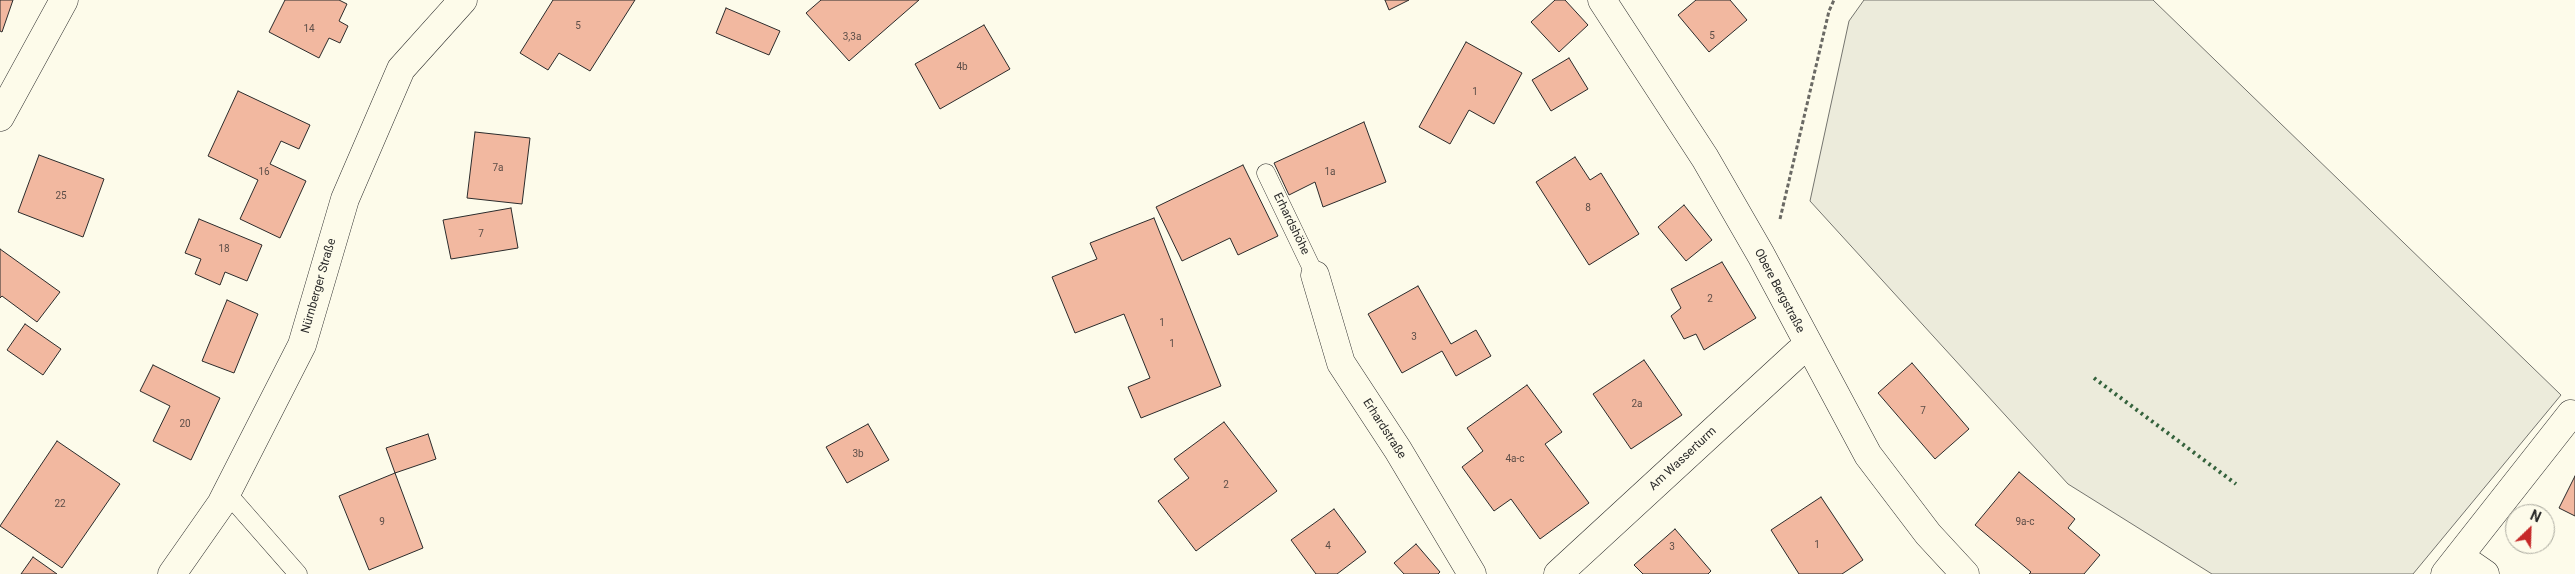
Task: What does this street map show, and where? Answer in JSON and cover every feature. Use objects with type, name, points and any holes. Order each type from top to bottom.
[{"type":"street","points":[[0,116],[64,0]]},
{"type":"street","name":"Nürnberger Straße","points":[[172,574],[227,493],[302,345],[345,200],[401,69],[463,0]]},
{"type":"street","name":"Obere Bergstraße","points":[[1602,0],[1705,158],[1760,255],[1868,455],[1928,534],[1965,574]]},
{"type":"street","name":"Erhardstraße","points":[[1316,275],[1341,364],[1398,450],[1472,574]]},
{"type":"street","name":"Am Wasserturm","points":[[1558,574],[1798,353],[1808,347]]},
{"type":"street","points":[[2485,574],[2452,565],[2572,414]]},
{"type":"lane","name":"Erhardshöhe","points":[[1266,173],[1316,275]]},
{"type":"lane","points":[[227,493],[298,574]]},
{"type":"path","points":[[1760,255],[1779,224],[1829,11],[1834,0]]},
{"type":"shaded area","points":[[1864,0],[2153,0],[2561,395],[2413,574],[2212,574],[2068,484],[1810,201],[1849,21]]},
{"type":"building","points":[[0,0],[13,0],[2,32],[0,31]]},
{"type":"building","points":[[285,0],[339,0],[347,4],[339,21],[348,26],[340,43],[329,38],[319,58],[269,32]]},
{"type":"building","points":[[553,0],[635,0],[590,71],[559,53],[548,70],[520,53]]},
{"type":"building","points":[[821,0],[919,0],[849,61],[806,13]]},
{"type":"building","points":[[1385,0],[1409,0],[1389,10]]},
{"type":"building","points":[[1555,0],[1565,0],[1588,25],[1559,52],[1531,22]]},
{"type":"building","points":[[1696,0],[1730,0],[1747,20],[1709,52],[1678,15]]},
{"type":"building","points":[[726,8],[780,31],[769,55],[716,33]]},
{"type":"building","points":[[984,25],[1010,69],[940,109],[915,64]]},
{"type":"building","points":[[1466,42],[1522,73],[1494,124],[1469,110],[1450,144],[1419,127]]},
{"type":"building","points":[[1569,58],[1588,89],[1551,111],[1532,80]]},
{"type":"building","points":[[238,91],[310,125],[299,149],[281,141],[270,164],[306,181],[280,238],[240,219],[258,180],[208,156]]},
{"type":"building","points":[[1364,122],[1386,182],[1323,207],[1315,182],[1289,195],[1274,163]]},
{"type":"building","points":[[475,132],[530,138],[522,204],[467,198]]},
{"type":"building","points":[[39,155],[104,179],[83,237],[18,212]]},
{"type":"building","points":[[1575,157],[1590,180],[1601,173],[1639,234],[1589,265],[1536,182]]},
{"type":"building","points":[[1243,165],[1278,236],[1238,255],[1230,238],[1182,261],[1156,207]]},
{"type":"building","points":[[1684,205],[1712,240],[1686,261],[1658,227]]},
{"type":"building","points":[[511,208],[518,248],[451,259],[443,220]]},
{"type":"building","points":[[1154,218],[1221,386],[1141,418],[1128,387],[1150,378],[1124,314],[1075,333],[1052,277],[1097,259],[1090,243]]},
{"type":"building","points":[[199,219],[262,245],[247,281],[225,272],[220,285],[195,274],[201,259],[185,253]]},
{"type":"building","points":[[0,249],[60,292],[37,322],[2,296],[0,298]]},
{"type":"building","points":[[1722,262],[1756,318],[1704,350],[1696,334],[1684,339],[1671,316],[1681,308],[1671,289]]},
{"type":"building","points":[[1418,286],[1451,344],[1476,330],[1491,356],[1456,376],[1442,351],[1402,373],[1368,314]]},
{"type":"building","points":[[227,300],[258,314],[234,373],[202,361]]},
{"type":"building","points":[[25,324],[61,349],[43,375],[7,350]]},
{"type":"building","points":[[1644,360],[1682,415],[1631,449],[1593,394]]},
{"type":"building","points":[[1912,363],[1969,429],[1935,459],[1878,393]]},
{"type":"building","points":[[153,365],[220,398],[191,460],[153,441],[170,406],[140,391]]},
{"type":"building","points":[[1527,385],[1562,432],[1545,444],[1589,503],[1540,539],[1511,499],[1494,511],[1462,467],[1483,451],[1467,428]]},
{"type":"building","points":[[1224,422],[1277,491],[1196,551],[1158,501],[1189,478],[1174,459]]},
{"type":"building","points":[[868,424],[889,460],[847,483],[826,447]]},
{"type":"building","points":[[428,434],[436,459],[395,473],[386,448]]},
{"type":"building","points":[[57,441],[120,484],[62,568],[0,526]]},
{"type":"building","points":[[2019,472],[2075,519],[2068,528],[2100,555],[2084,574],[2029,574],[2031,572],[1975,525]]},
{"type":"building","points":[[395,473],[423,548],[369,570],[339,496]]},
{"type":"building","points":[[2575,476],[2575,516],[2559,508]]},
{"type":"building","points":[[1821,497],[1863,560],[1842,574],[1799,574],[1771,530]]},
{"type":"building","points":[[1334,509],[1366,552],[1337,574],[1316,574],[1291,540]]},
{"type":"building","points":[[1675,529],[1711,571],[1708,574],[1643,574],[1634,565]]},
{"type":"building","points":[[1416,544],[1440,572],[1438,574],[1404,574],[1394,563]]},
{"type":"building","points":[[33,557],[57,574],[21,574]]},
{"type":"hedge","points":[[2094,378],[2236,484]]}]
